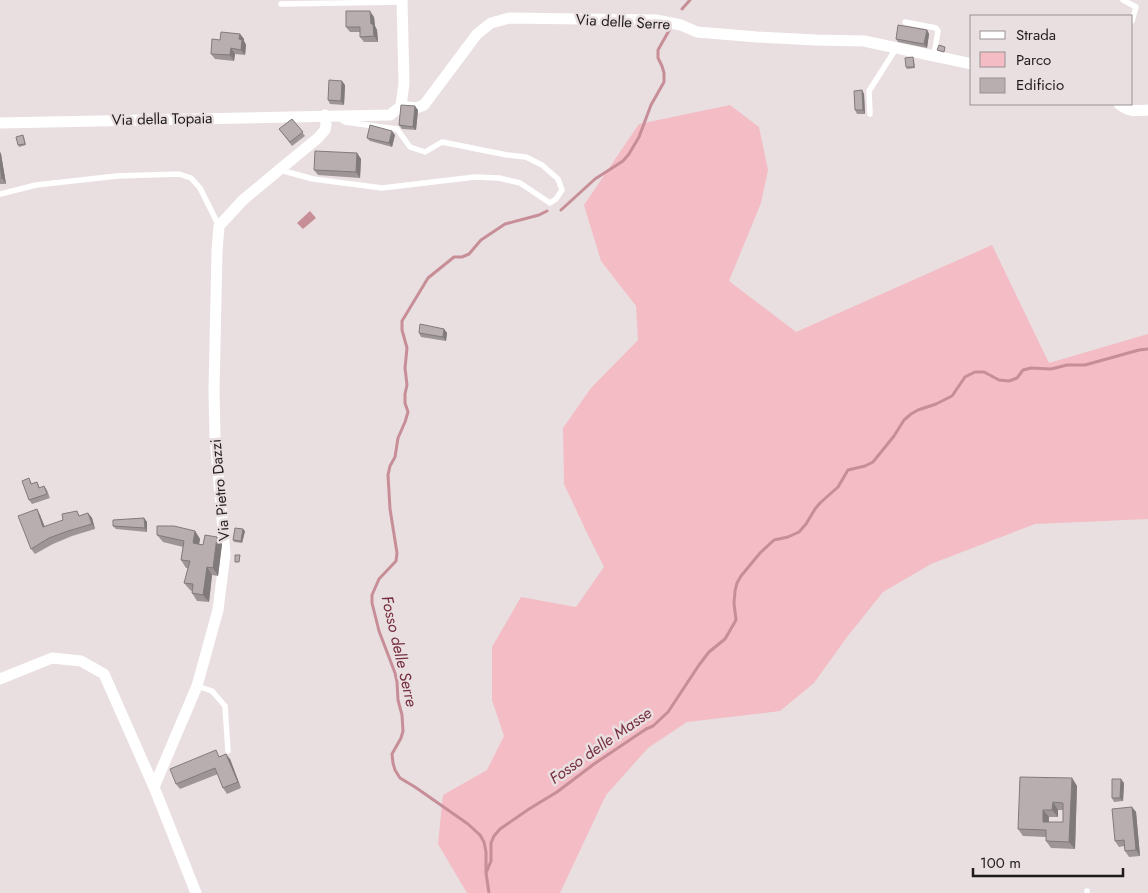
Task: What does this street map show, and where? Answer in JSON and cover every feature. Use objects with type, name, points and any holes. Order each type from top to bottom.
[{"type":"street","points":[[401,106],[404,83],[402,1]]},
{"type":"street","name":"Via delle Serre","points":[[401,106],[416,108],[424,105],[477,34],[491,23],[509,18],[656,20],[681,25],[697,32],[757,37],[864,41],[970,64]]},
{"type":"street","points":[[1121,105],[1130,111],[1148,110]]},
{"type":"street","name":"Via della Topaia","points":[[0,123],[390,115],[401,106]]},
{"type":"street","points":[[219,226],[243,200],[318,138],[324,130],[330,115]]},
{"type":"street","name":"Via Pietro Dazzi","points":[[154,787],[197,686],[218,610],[225,554],[215,437],[214,391],[219,226]]},
{"type":"street","points":[[0,679],[52,658],[81,661],[104,674],[154,787],[196,893]]},
{"type":"lane","points":[[1123,0],[1136,7],[1133,18]]},
{"type":"lane","points":[[281,4],[402,1]]},
{"type":"lane","points":[[905,22],[936,28],[938,31],[934,55]]},
{"type":"lane","points":[[870,114],[869,91],[897,47]]},
{"type":"lane","points":[[279,170],[313,179],[382,188],[475,177],[499,178],[520,183],[550,203],[556,199],[562,190],[558,179],[542,165],[526,157],[442,142],[425,152],[410,147],[396,129],[345,122],[330,115]]},
{"type":"lane","points":[[0,194],[36,185],[118,176],[179,174],[192,178],[200,188],[219,226]]},
{"type":"lane","points":[[197,686],[212,691],[225,706],[228,752]]},
{"type":"green space","points":[[730,105],[759,127],[768,170],[761,203],[729,281],[796,332],[992,245],[1049,363],[1148,334],[1148,519],[1035,524],[931,564],[883,592],[814,683],[780,711],[687,722],[648,748],[606,795],[560,893],[467,893],[438,844],[443,795],[487,770],[504,736],[492,700],[492,647],[521,597],[576,607],[604,567],[564,484],[563,428],[591,388],[638,340],[636,306],[601,261],[584,205],[639,124]]},
{"type":"shaded area","points":[[310,211],[316,218],[303,229],[297,223]]},
{"type":"building","points":[[346,11],[370,11],[374,36],[360,37],[360,27],[346,27]]},
{"type":"building","points":[[898,25],[927,30],[924,44],[896,39]]},
{"type":"building","points":[[221,32],[240,34],[239,39],[242,40],[241,50],[231,48],[230,55],[211,54],[212,39],[220,40]]},
{"type":"building","points":[[939,45],[945,47],[944,52],[937,50]]},
{"type":"building","points":[[913,57],[914,67],[906,67],[905,58]]},
{"type":"building","points":[[329,80],[342,81],[341,101],[328,100]]},
{"type":"building","points":[[862,90],[863,110],[855,110],[854,91]]},
{"type":"building","points":[[401,105],[415,106],[413,127],[399,125]]},
{"type":"building","points":[[292,119],[303,132],[290,142],[279,129]]},
{"type":"building","points":[[370,125],[392,131],[389,143],[367,138]]},
{"type":"building","points":[[23,135],[25,144],[18,145],[16,137]]},
{"type":"building","points":[[315,151],[357,153],[356,172],[314,170]]},
{"type":"building","points":[[420,324],[444,329],[443,337],[419,333]]},
{"type":"building","points":[[29,478],[31,484],[37,482],[39,488],[44,486],[47,494],[29,500],[22,481]]},
{"type":"building","points":[[37,509],[43,527],[63,520],[62,514],[77,511],[79,516],[88,513],[92,524],[49,538],[31,549],[18,516]]},
{"type":"building","points":[[144,518],[145,528],[113,526],[113,520]]},
{"type":"building","points":[[157,526],[174,526],[195,531],[193,543],[203,545],[205,535],[217,537],[213,568],[207,567],[203,595],[192,593],[193,584],[184,583],[190,561],[181,560],[184,541],[157,535]]},
{"type":"building","points":[[235,528],[243,529],[241,541],[233,540]]},
{"type":"building","points":[[235,555],[240,555],[239,562],[235,562]]},
{"type":"building","points":[[216,750],[219,757],[226,754],[238,782],[223,788],[215,768],[176,784],[170,769]]},
{"type":"building","points":[[1020,777],[1072,778],[1069,842],[1046,841],[1046,830],[1018,829]],"holes":[[[1053,802],[1063,803],[1063,822],[1043,822],[1043,810],[1052,810]]]},
{"type":"building","points":[[1112,779],[1121,779],[1120,798],[1112,798]]},
{"type":"building","points":[[1132,807],[1136,850],[1125,851],[1124,840],[1115,841],[1112,809]]},
{"type":"waterway","name":"Fosso delle Serre","points":[[682,9],[690,0]]},
{"type":"waterway","name":"Fosso delle Serre","points":[[561,210],[595,179],[623,161],[629,154],[639,137],[651,105],[664,82],[664,73],[658,58],[658,50],[671,27]]},
{"type":"waterway","name":"Fosso delle Serre","points":[[489,893],[486,873],[486,852],[480,835],[468,824],[400,778],[395,770],[392,754],[403,731],[402,715],[395,673],[379,631],[372,603],[372,595],[379,579],[396,561],[397,553],[390,509],[388,475],[395,457],[398,438],[408,412],[405,403],[407,348],[402,330],[402,321],[428,278],[454,257],[462,257],[469,254],[481,240],[505,224],[547,211]]},
{"type":"waterway","name":"Fosso delle Masse","points":[[486,873],[491,861],[491,843],[500,829],[653,726],[668,712],[699,665],[709,652],[725,639],[736,620],[735,591],[741,576],[760,553],[774,540],[799,532],[820,503],[838,487],[848,470],[873,462],[904,420],[911,414],[952,396],[965,377],[975,372],[984,372],[999,380],[1009,381],[1017,378],[1023,370],[1031,368],[1051,369],[1067,365],[1085,365],[1148,349]]}]
